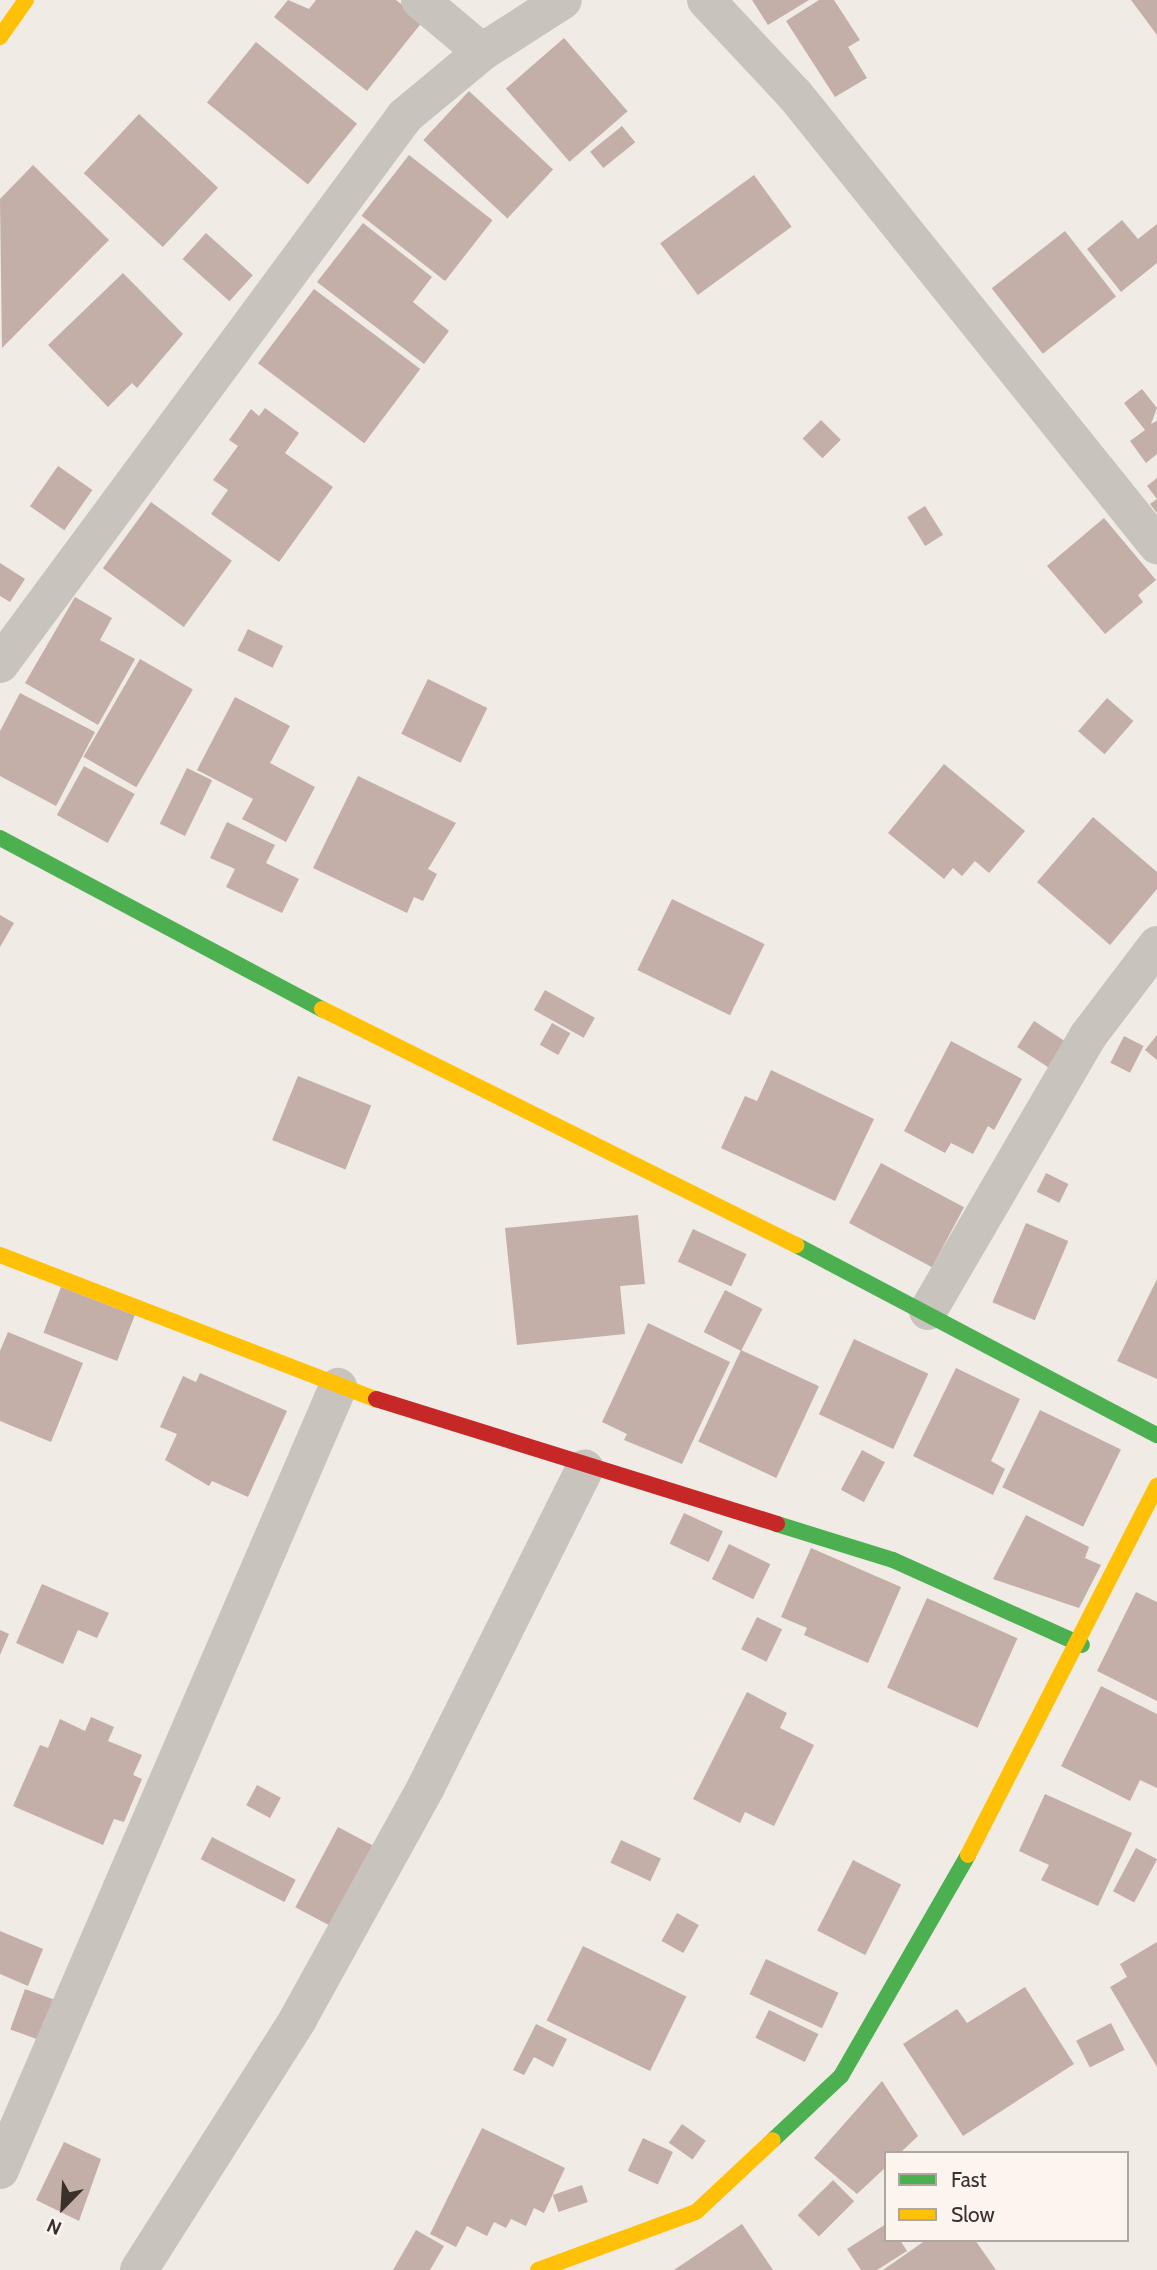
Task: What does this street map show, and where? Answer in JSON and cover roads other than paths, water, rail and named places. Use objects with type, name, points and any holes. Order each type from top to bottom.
[{"type":"street","points":[[0,37],[26,0]]},
{"type":"street","points":[[421,0],[482,52]]},
{"type":"street","points":[[0,664],[405,116],[482,52],[563,0]]},
{"type":"street","points":[[706,0],[795,94],[1157,545]]},
{"type":"street","points":[[0,838],[204,951],[928,1311],[1157,1435]]},
{"type":"street","points":[[928,1311],[1088,1036],[1157,945]]},
{"type":"street","points":[[0,1255],[338,1387],[585,1468],[893,1560],[1082,1645]]},
{"type":"street","points":[[0,2170],[338,1387]]},
{"type":"street","points":[[139,2270],[298,2020],[426,1787],[585,1468]]},
{"type":"street","points":[[538,2270],[696,2212],[841,2076],[1082,1645],[1157,1485]]}]
